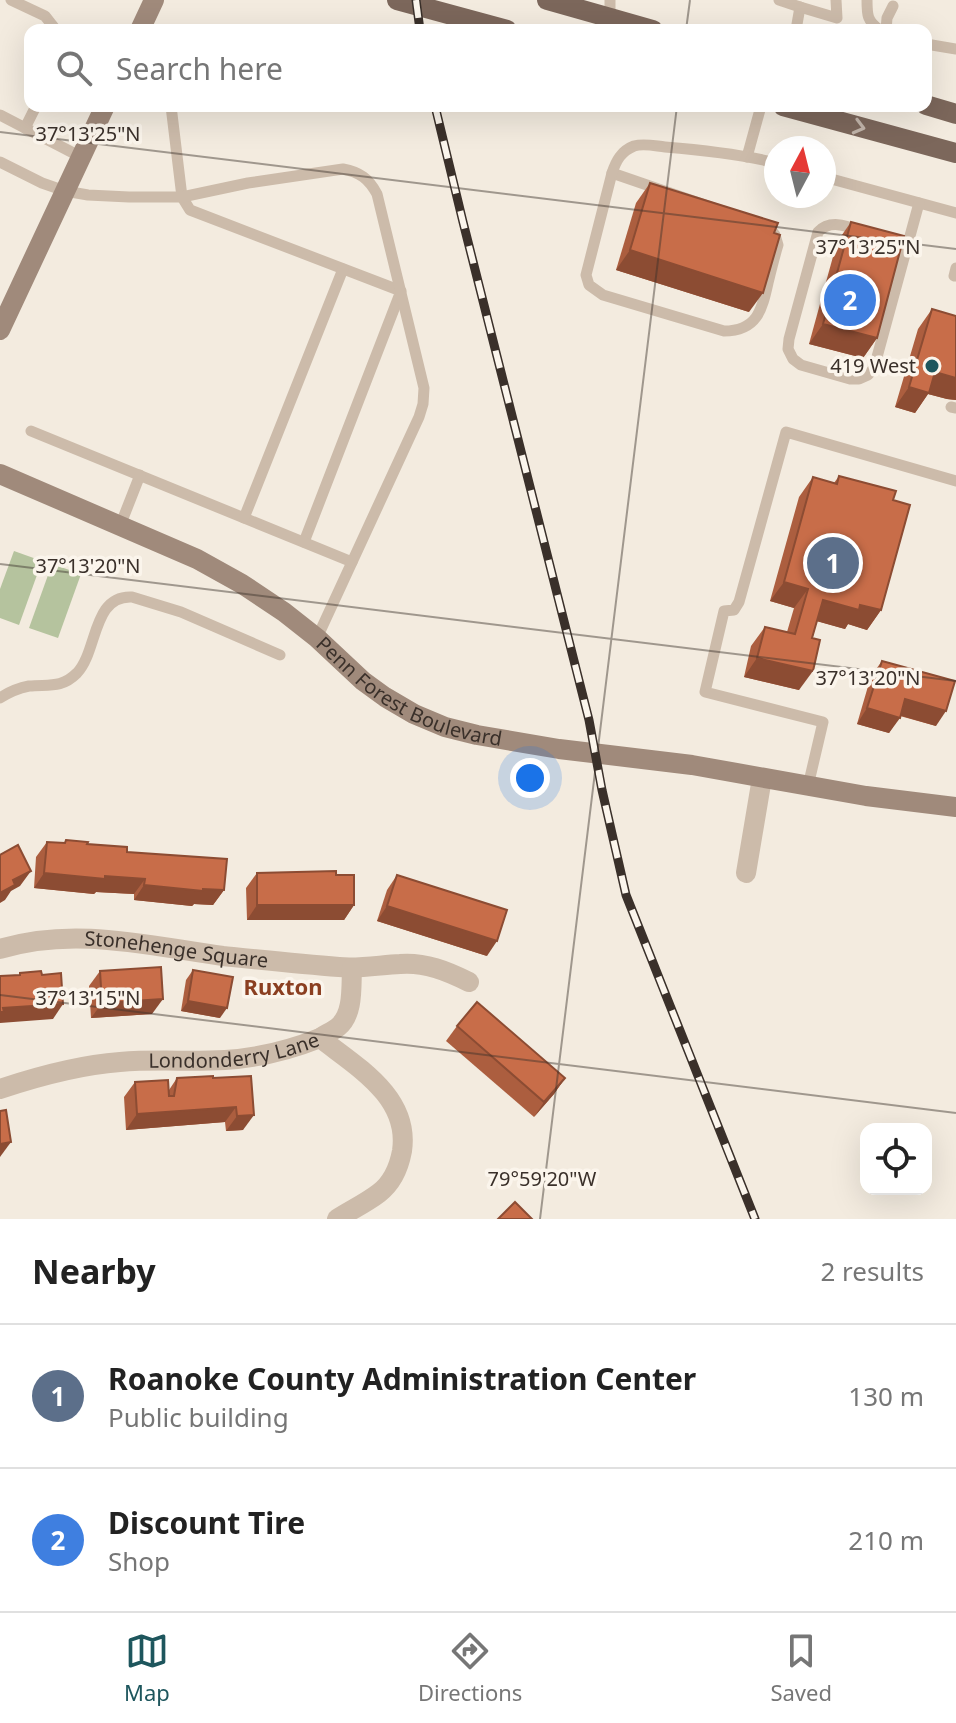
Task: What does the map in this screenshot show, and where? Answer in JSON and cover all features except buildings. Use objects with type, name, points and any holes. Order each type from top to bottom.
[{"type":"main road","points":[[397,0],[485,24]]},
{"type":"main road","points":[[547,0],[610,9],[641,24]]},
{"type":"main road","points":[[932,107],[956,114]]},
{"type":"main road","points":[[805,112],[956,153]]},
{"type":"street","points":[[143,24],[154,0]]},
{"type":"street","points":[[0,330],[102,112]]},
{"type":"street","points":[[933,147],[956,144]]},
{"type":"street","name":"Penn Forest Boulevard","points":[[0,474],[197,559],[242,584],[317,638],[385,697],[445,727],[559,749],[692,765],[866,796],[956,807]]},
{"type":"street","points":[[746,873],[762,778]]},
{"type":"street","name":"Stonehenge Square","points":[[0,949],[56,938],[107,939],[352,968],[404,963],[427,965],[449,971],[469,982]]},
{"type":"street","points":[[320,1038],[339,1027],[346,1017],[352,968]]},
{"type":"street","name":"Londonderry Lane","points":[[0,1089],[76,1068],[142,1061],[226,1060],[264,1055],[320,1038],[385,1093],[395,1107],[403,1142],[394,1177],[381,1192],[337,1219]]},
{"type":"lane","points":[[11,0],[45,16],[51,24]]},
{"type":"lane","points":[[779,0],[837,18],[836,0]]},
{"type":"lane","points":[[867,0],[867,15],[873,24]]},
{"type":"lane","points":[[885,24],[893,6]]},
{"type":"lane","points":[[797,24],[800,7]]},
{"type":"lane","points":[[879,7],[883,24]]},
{"type":"lane","points":[[932,45],[956,49]]},
{"type":"lane","points":[[25,128],[33,112]]},
{"type":"lane","points":[[172,112],[182,197],[190,210],[401,291]]},
{"type":"lane","points":[[747,157],[759,112]]},
{"type":"lane","points":[[0,115],[81,157]]},
{"type":"lane","points":[[612,173],[769,227],[778,245],[762,309],[746,327],[734,331],[724,331],[603,295],[589,285],[586,275],[612,173],[616,160],[624,151],[644,145],[764,161]]},
{"type":"lane","points":[[0,162],[42,183],[88,195],[182,197],[343,169],[355,171],[371,183],[377,194],[424,388],[423,404],[317,638]]},
{"type":"lane","points":[[836,180],[956,213]]},
{"type":"lane","points":[[868,232],[831,224],[823,226],[818,232],[789,339],[788,349],[793,359],[801,365],[850,379],[868,375],[874,368],[919,203]]},
{"type":"lane","points":[[881,236],[908,244]]},
{"type":"lane","points":[[956,268],[956,276]]},
{"type":"lane","points":[[244,518],[343,269]]},
{"type":"lane","points":[[304,542],[401,291]]},
{"type":"lane","points":[[31,431],[352,562]]},
{"type":"lane","points":[[808,786],[823,722],[705,692],[724,611],[734,610],[739,602],[786,432],[956,481]]},
{"type":"lane","points":[[120,526],[140,475]]},
{"type":"lane","points":[[0,698],[29,686],[51,686],[75,675],[82,666],[105,609],[126,596],[181,612],[280,655]]},
{"type":"green space","points":[[14,551],[42,561],[19,625],[0,618],[0,589]]},
{"type":"green space","points":[[52,564],[81,574],[58,638],[29,628]]},
{"type":"railway","points":[[416,0],[419,24]]},
{"type":"railway","points":[[436,112],[589,720],[626,895],[755,1219]]},
{"type":"place","name":"Discount Tire","points":[[850,300]]},
{"type":"place","name":"419 West","points":[[932,366]]},
{"type":"place","name":"Roanoke County Administration Center","points":[[833,563]]},
{"type":"district","name":"Ruxton","points":[[283,987]]}]
